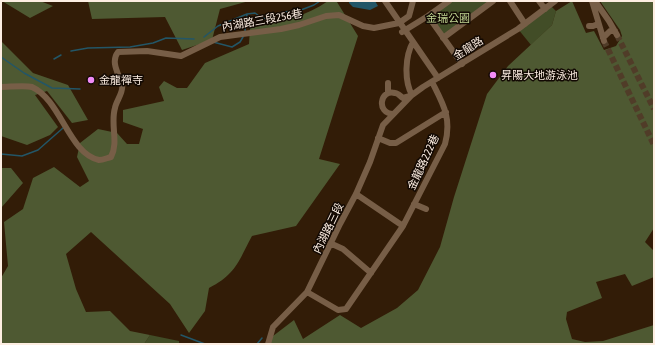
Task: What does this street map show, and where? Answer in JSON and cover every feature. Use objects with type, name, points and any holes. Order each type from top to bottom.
[{"type":"street","points":[[385,1],[403,32],[413,42],[438,78]]},
{"type":"street","points":[[413,1],[410,16],[414,24]]},
{"type":"street","points":[[403,32],[449,1]]},
{"type":"street","points":[[443,38],[493,1]]},
{"type":"street","points":[[510,1],[525,24]]},
{"type":"street","points":[[540,1],[544,9]]},
{"type":"street","name":"金龍路","points":[[393,114],[412,95],[525,24],[555,1]]},
{"type":"street","points":[[594,1],[616,33],[610,31],[603,40],[598,25],[594,1]]},
{"type":"street","name":"內湖路三段256巷","points":[[1,87],[31,87],[47,99],[78,146],[90,156],[101,160],[111,157],[115,150],[113,123],[114,108],[123,87],[115,62],[115,56],[118,52],[147,51],[181,56],[220,37],[281,29],[326,16],[339,15],[363,26],[374,28],[399,23]]},
{"type":"street","points":[[399,23],[410,16]]},
{"type":"street","points":[[428,16],[462,64]]},
{"type":"street","points":[[589,26],[598,25],[604,27],[607,26],[609,21]]},
{"type":"street","points":[[393,114],[386,112],[382,106],[382,99],[388,93],[394,92],[406,98],[412,95],[409,88],[406,62],[409,49],[413,42]]},
{"type":"street","name":"金龍路222巷","points":[[307,292],[338,310],[346,309],[403,226],[445,144],[447,136],[448,123],[446,112],[432,82]]},
{"type":"street","points":[[388,83],[388,93]]},
{"type":"street","points":[[378,138],[390,143],[396,143],[446,112]]},
{"type":"street","name":"內湖路三段","points":[[268,344],[274,327],[307,292],[356,194],[370,162],[383,125],[393,114]]},
{"type":"street","points":[[356,194],[403,226]]},
{"type":"street","points":[[414,204],[426,208]]},
{"type":"street","points":[[332,244],[343,250],[371,273]]},
{"type":"green space","points":[[2,1],[40,1],[53,6],[30,18]]},
{"type":"green space","points":[[88,1],[249,1],[220,9],[212,40],[182,50],[165,17],[92,19]]},
{"type":"green space","points":[[328,1],[337,2],[358,36],[319,159],[340,164],[296,226],[252,236],[231,272],[225,278],[209,288],[205,311],[189,333],[170,304],[91,232],[66,254],[76,289],[86,312],[110,311],[130,331],[150,335],[144,344],[1,344],[1,278],[8,266],[4,222],[23,209],[33,178],[54,167],[80,187],[89,181],[77,157],[80,143],[98,129],[117,133],[127,144],[139,144],[143,129],[123,122],[123,110],[164,101],[159,87],[164,81],[177,88],[187,88],[205,63],[249,44],[250,28],[301,15]]},
{"type":"green space","name":"金瑞公園","points":[[449,1],[493,1],[443,38],[428,16]]},
{"type":"green space","points":[[572,1],[586,33],[594,31],[604,50],[616,46],[622,36],[620,30],[600,1],[654,1],[654,228],[645,242],[654,251],[654,277],[632,286],[625,274],[596,282],[602,298],[567,312],[566,319],[572,339],[585,342],[603,341],[654,325],[654,344],[267,344],[273,336],[294,320],[303,339],[340,315],[361,328],[397,308],[418,290],[440,247],[454,197],[487,94],[508,66],[552,25],[556,11]]},
{"type":"green space","points":[[550,5],[556,11],[552,25],[531,45],[518,29]]},
{"type":"green space","points":[[1,41],[33,73],[68,85],[88,120],[72,123],[47,91],[35,95],[58,127],[50,135],[27,145],[1,136]]},
{"type":"green space","points":[[1,168],[11,168],[23,183],[1,208]]},
{"type":"green space","points":[[150,335],[179,341],[179,344],[144,344]]},
{"type":"water","points":[[349,1],[375,1],[378,6],[370,10],[353,7]]},
{"type":"waterway","points":[[204,37],[218,26],[247,14],[255,13],[262,18],[268,19],[284,12],[301,10],[320,1]]},
{"type":"waterway","points":[[245,31],[247,14]]},
{"type":"waterway","points":[[213,42],[232,47],[240,42],[243,37]]},
{"type":"waterway","points":[[71,51],[88,48],[130,47],[153,43],[166,38],[194,39]]},
{"type":"waterway","points":[[54,59],[61,55]]},
{"type":"waterway","points":[[1,57],[24,73],[52,88],[80,89]]},
{"type":"waterway","points":[[1,154],[22,156],[38,150],[63,128]]},
{"type":"waterway","points":[[181,335],[205,344]]},
{"type":"waterway","points":[[257,344],[262,338]]},
{"type":"tunnel","points":[[617,35],[654,109]]},
{"type":"tunnel","points":[[604,41],[654,145]]},
{"type":"place","name":"昇陽大地游泳池","points":[[493,75]]},
{"type":"place","name":"金龍禪寺","points":[[91,80]]}]
